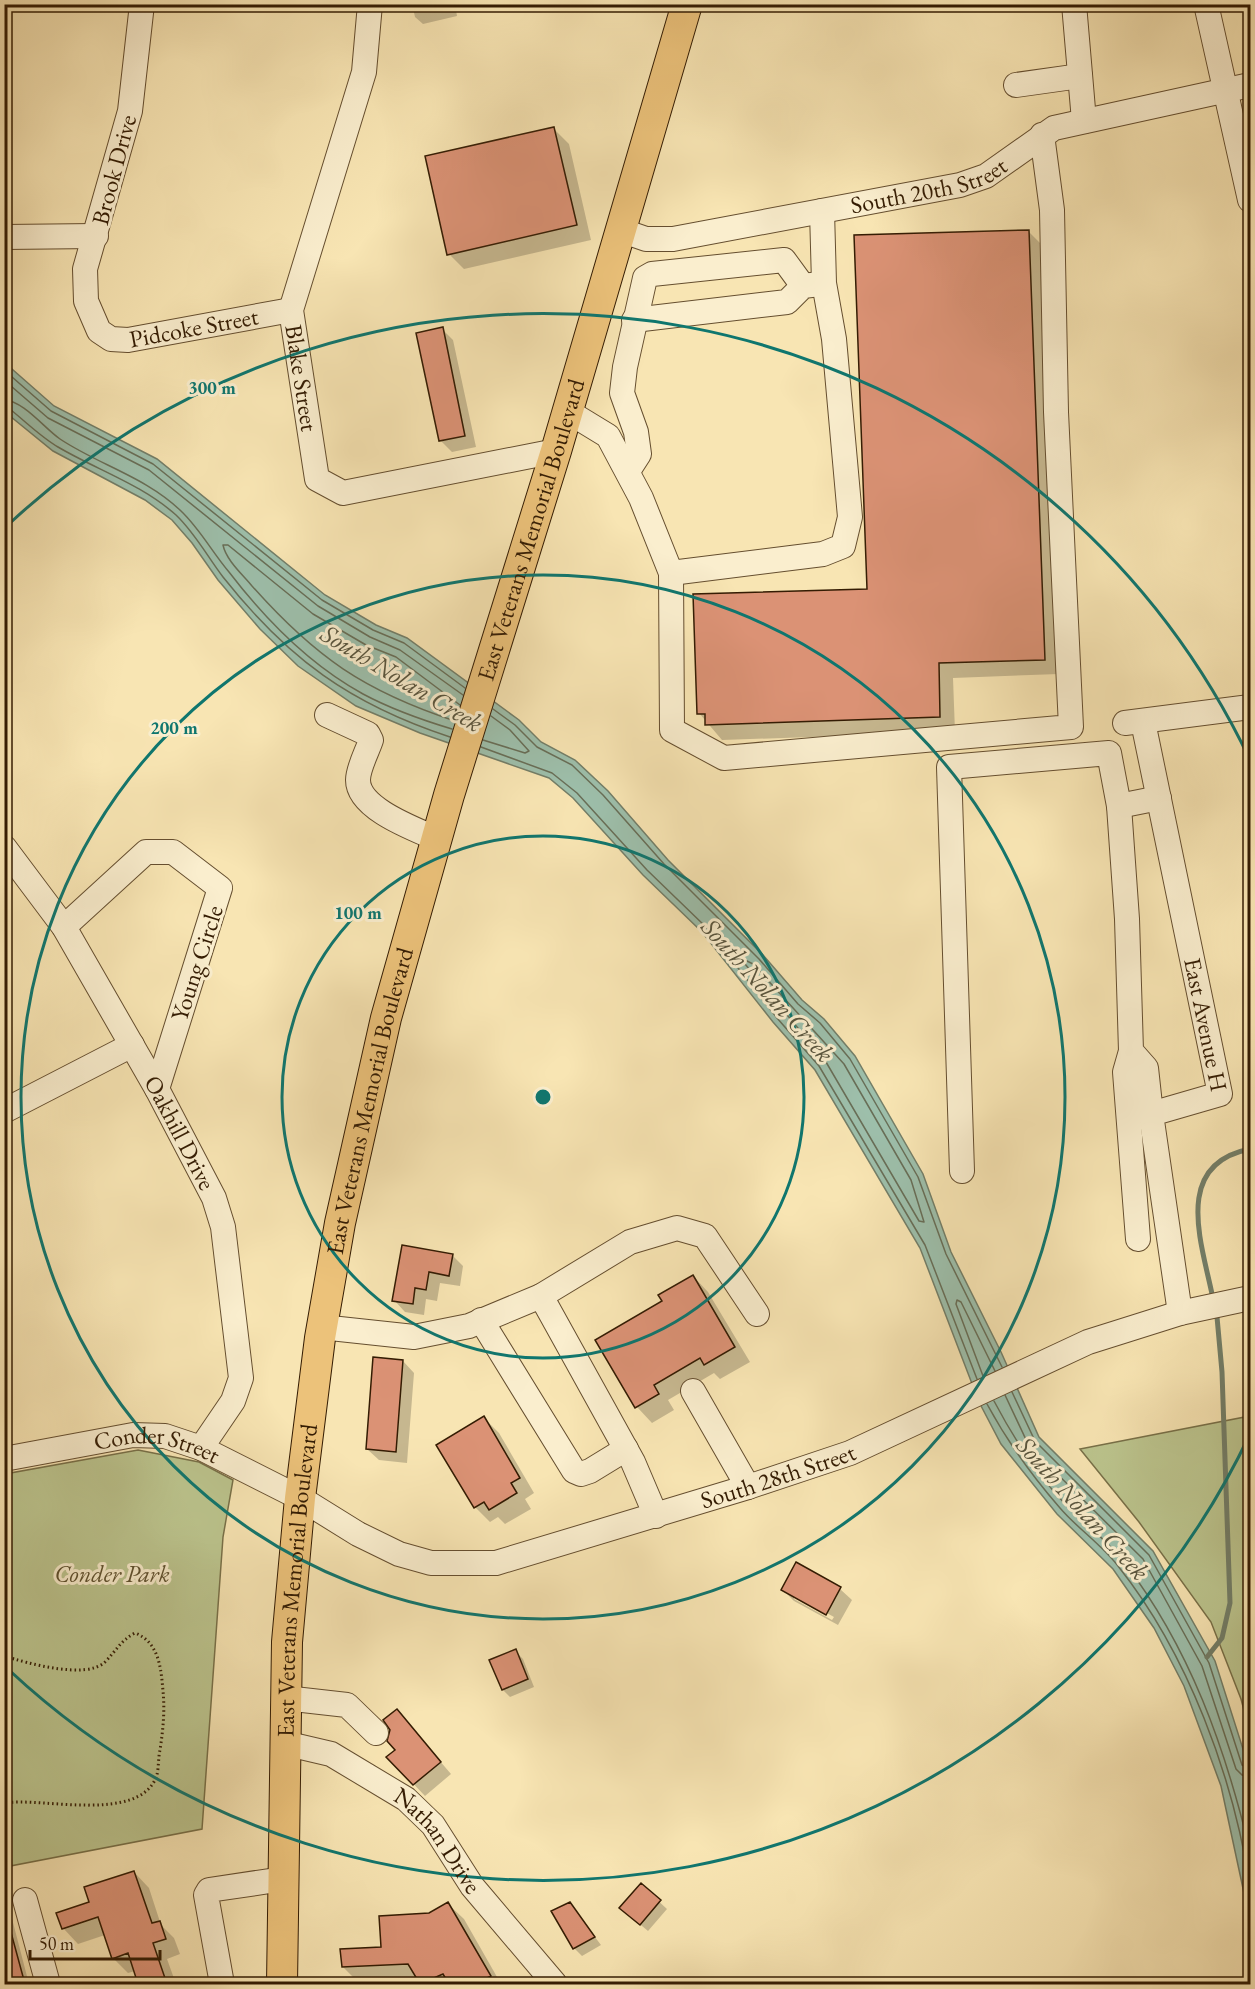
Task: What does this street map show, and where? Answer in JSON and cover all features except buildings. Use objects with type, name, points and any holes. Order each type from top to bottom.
[{"type":"main road","name":"East Veterans Memorial Boulevard","points":[[282,1984],[287,1642],[300,1498],[321,1327],[340,1223],[384,1030],[449,795],[556,451],[687,4]]},
{"type":"street","name":"Brook Drive","points":[[99,331],[86,301],[85,269],[130,111],[142,4]]},
{"type":"street","name":"Blake Street","points":[[370,4],[364,72],[291,310],[317,479],[343,493],[556,451]]},
{"type":"street","points":[[1074,4],[1084,121]]},
{"type":"street","points":[[1206,4],[1251,200]]},
{"type":"street","points":[[1016,85],[1080,76]]},
{"type":"street","name":"South 20th Street","points":[[620,230],[646,239],[673,239],[960,185],[986,176],[1054,128],[1251,85]]},
{"type":"street","points":[[567,411],[608,436],[628,471],[671,573],[672,730],[724,758],[1071,727],[1056,412],[1052,210],[1042,135]]},
{"type":"street","points":[[671,573],[823,554],[843,546],[850,517],[834,339],[814,285],[822,211]]},
{"type":"street","points":[[4,237],[96,236]]},
{"type":"street","points":[[628,471],[639,454],[636,432],[622,393],[634,320],[645,278],[652,274],[784,260],[814,285]]},
{"type":"street","points":[[634,320],[787,302],[814,285]]},
{"type":"street","name":"Pidcoke Street","points":[[99,331],[111,339],[128,340],[291,310]]},
{"type":"street","name":"East Avenue H","points":[[1151,1114],[1220,1094],[1159,798],[1134,723],[1251,707]]},
{"type":"street","points":[[327,715],[368,734],[371,740],[358,779],[360,788],[375,806],[388,817],[437,839]]},
{"type":"street","points":[[962,1172],[949,767],[1109,753],[1119,806],[1127,919],[1131,1051],[1125,1072],[1138,1239]]},
{"type":"street","points":[[1119,806],[1159,798]]},
{"type":"street","name":"Oakhill Drive","points":[[4,847],[64,927],[157,1089],[214,1198],[225,1238],[241,1378],[233,1401],[201,1448]]},
{"type":"street","name":"Young Circle","points":[[64,927],[146,852],[173,852],[220,888],[157,1089]]},
{"type":"street","points":[[4,1111],[132,1045]]},
{"type":"street","points":[[1131,1051],[1146,1068],[1180,1313]]},
{"type":"street","points":[[321,1327],[414,1336],[481,1320],[541,1296],[630,1242],[677,1228],[705,1236],[757,1314]]},
{"type":"street","points":[[541,1296],[626,1449],[656,1516]]},
{"type":"street","name":"South 28th Street","points":[[300,1498],[358,1534],[399,1554],[431,1563],[463,1565],[496,1563],[529,1555],[748,1487],[878,1442],[1040,1363],[1131,1326],[1251,1298]]},
{"type":"street","points":[[481,1320],[574,1471],[581,1474],[590,1471],[626,1449]]},
{"type":"street","points":[[693,1391],[748,1487]]},
{"type":"street","name":"Conder Street","points":[[4,1459],[133,1435],[165,1436],[201,1448],[300,1498]]},
{"type":"street","points":[[285,1698],[347,1705],[376,1733]]},
{"type":"street","name":"Nathan Drive","points":[[284,1743],[331,1754],[406,1799],[433,1826],[472,1886],[555,1984]]},
{"type":"street","points":[[222,1984],[206,1895],[209,1890],[283,1879]]},
{"type":"street","points":[[25,1900],[48,1984]]},
{"type":"path","points":[[4,1656],[48,1667],[82,1670],[103,1664],[125,1638],[135,1633],[146,1637],[154,1647],[161,1669],[165,1707],[156,1777],[143,1794],[108,1805],[75,1806],[22,1801],[4,1803]]},
{"type":"green space","points":[[1250,1416],[1250,1733],[1241,1699],[1211,1622],[1139,1522],[1080,1449]]},
{"type":"green space","name":"Conder Park","points":[[138,1450],[199,1462],[233,1480],[223,1537],[202,1829],[5,1867],[5,1474]]},
{"type":"water","name":"South Nolan Creek","points":[[4,362],[54,406],[157,459],[325,595],[376,625],[407,638],[519,720],[541,742],[575,760],[608,791],[668,860],[763,955],[802,1000],[824,1019],[855,1056],[923,1174],[951,1252],[1001,1352],[1039,1437],[1153,1551],[1215,1661],[1250,1771],[1250,1921],[1221,1786],[1184,1686],[1154,1628],[1113,1569],[1057,1514],[1001,1444],[979,1402],[920,1248],[815,1070],[773,1022],[702,932],[643,875],[573,798],[549,778],[420,733],[356,706],[298,666],[260,629],[218,580],[192,543],[172,520],[145,500],[53,451],[5,412]]},
{"type":"waterway","points":[[1212,1294],[1199,1229],[1198,1207],[1201,1187],[1210,1171],[1226,1157],[1250,1149]]},
{"type":"waterway","points":[[1207,1657],[1222,1638],[1230,1603],[1222,1372],[1217,1317]]}]
